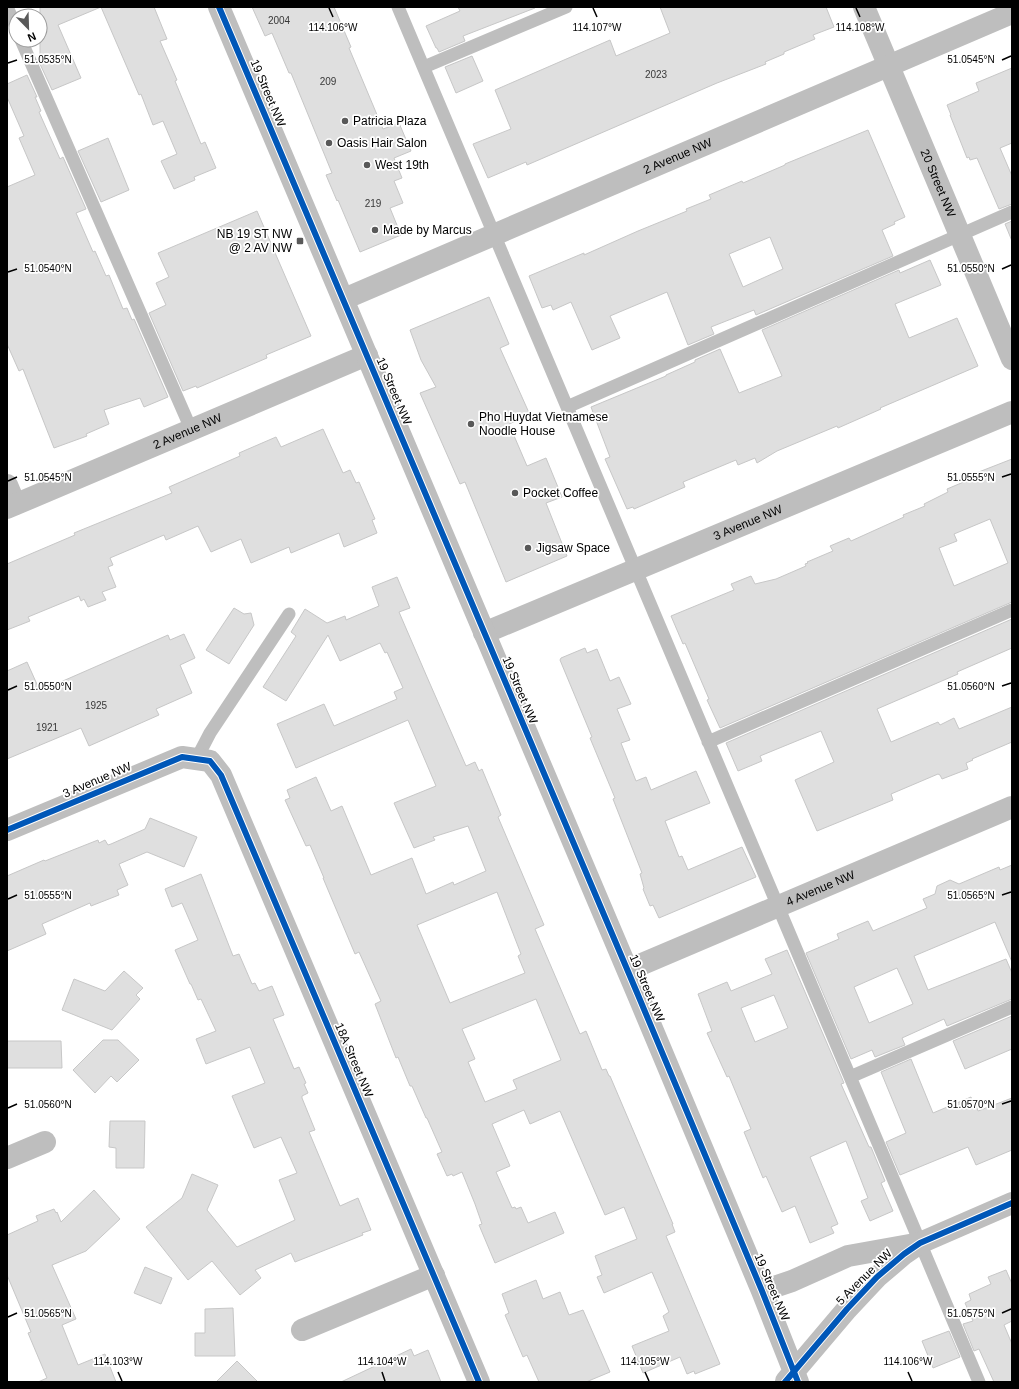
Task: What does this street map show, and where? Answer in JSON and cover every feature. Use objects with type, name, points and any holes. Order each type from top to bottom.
[{"type":"street","name":"19 Street NW","points":[[219,7],[628,970],[762,1291],[793,1379]]},
{"type":"street","name":"20 Street NW","points":[[864,7],[1012,359]]},
{"type":"street","name":"2 Avenue NW","points":[[344,299],[1012,13]]},
{"type":"street","name":"2 Avenue NW","points":[[11,506],[367,354]]},
{"type":"street","name":"3 Avenue NW","points":[[484,633],[1012,412]]},
{"type":"street","points":[[7,485],[11,506]]},
{"type":"street","name":"3 Avenue NW","points":[[7,830],[182,757],[198,758]]},
{"type":"street","name":"18A Street NW","points":[[198,758],[210,761],[221,775],[479,1382]]},
{"type":"street","name":"4 Avenue NW","points":[[628,970],[1012,807]]},
{"type":"street","points":[[7,1158],[45,1142]]},
{"type":"street","name":"5 Avenue NW","points":[[793,1379],[847,1309],[877,1278],[904,1254],[920,1243],[1012,1203]]},
{"type":"street","points":[[762,1291],[792,1281],[848,1256],[920,1243]]},
{"type":"street","points":[[302,1330],[434,1275]]},
{"type":"lane","points":[[398,7],[979,1382]]},
{"type":"lane","points":[[424,67],[566,7]]},
{"type":"lane","points":[[25,48],[191,429]]},
{"type":"lane","points":[[567,407],[1012,212]]},
{"type":"lane","points":[[708,742],[1012,610]]},
{"type":"lane","points":[[198,758],[210,733],[289,614]]},
{"type":"lane","points":[[850,1077],[1012,1007]]},
{"type":"building","points":[[101,7],[58,25],[81,78],[52,90],[40,64],[40,48],[48,48],[48,8],[40,8]]},
{"type":"building","points":[[101,7],[154,7],[167,39],[160,41],[177,80],[175,81],[201,144],[205,142],[216,168],[194,177],[195,180],[174,189],[161,161],[177,154],[163,121],[153,125],[141,94],[139,95]]},
{"type":"building","points":[[252,7],[334,7],[351,47],[349,48],[383,129],[399,123],[411,151],[394,158],[402,178],[394,181],[403,203],[390,208],[401,235],[360,252],[326,175],[332,173],[291,73],[289,73],[272,33],[265,36]]},
{"type":"building","points":[[458,7],[535,8],[463,36],[465,41],[439,52],[426,26],[460,11]]},
{"type":"building","points":[[660,7],[826,7],[834,27],[813,35],[815,39],[784,52],[784,54],[765,62],[766,64],[717,83],[527,165],[526,162],[488,178],[473,144],[511,129],[495,90],[610,40],[616,56],[670,33]]},
{"type":"building","points":[[472,56],[483,81],[456,93],[445,67]]},
{"type":"building","points":[[1012,68],[1012,143],[1000,148],[1012,176],[1012,204],[999,209],[977,158],[970,160],[969,157],[967,158],[947,105],[979,91],[976,83]]},
{"type":"building","points":[[27,75],[37,97],[35,97],[41,111],[39,112],[60,159],[63,157],[86,209],[76,213],[93,252],[95,251],[106,276],[109,275],[123,309],[127,308],[132,320],[134,319],[168,397],[144,407],[140,398],[104,410],[109,424],[86,434],[87,436],[54,448],[23,369],[19,371],[7,344],[7,187],[35,175],[19,138],[24,136],[7,97],[7,84]]},
{"type":"building","points":[[868,130],[905,217],[882,230],[893,256],[756,315],[754,310],[711,327],[714,334],[688,345],[667,292],[610,316],[620,338],[592,350],[571,302],[553,310],[551,305],[542,308],[529,276],[584,253],[584,255],[687,211],[686,209],[711,199],[709,195],[742,181],[743,183]],"holes":[[[770,237],[783,269],[743,287],[729,254]]]},
{"type":"building","points":[[108,138],[129,190],[101,202],[78,151]]},
{"type":"building","points":[[257,211],[311,336],[266,355],[267,358],[197,388],[196,386],[183,391],[149,313],[166,305],[156,283],[169,277],[158,253]]},
{"type":"building","points":[[1012,221],[1012,241],[1005,224]]},
{"type":"building","points":[[930,260],[941,285],[895,304],[909,338],[957,318],[978,366],[880,408],[881,409],[838,428],[837,426],[777,451],[757,463],[755,458],[738,465],[736,460],[683,482],[685,487],[634,509],[633,507],[627,509],[605,459],[610,457],[591,407],[666,376],[695,362],[695,360],[720,349],[739,393],[782,376],[762,330],[899,270],[900,273]]},
{"type":"building","points":[[489,297],[509,344],[500,348],[530,415],[509,424],[527,466],[546,458],[562,497],[546,503],[567,556],[506,582],[465,482],[460,484],[420,393],[436,387],[421,360],[410,330]]},
{"type":"building","points":[[323,429],[343,473],[350,470],[356,483],[359,482],[375,519],[372,520],[377,533],[344,547],[339,533],[291,553],[289,547],[251,563],[241,539],[211,552],[198,526],[166,540],[164,535],[110,558],[113,565],[108,567],[116,587],[102,592],[106,600],[88,607],[84,599],[81,601],[79,596],[28,617],[30,621],[7,630],[7,564],[75,535],[74,533],[172,493],[169,487],[240,456],[239,453],[276,437],[281,447]]},
{"type":"building","points":[[1012,459],[1012,602],[720,728],[707,700],[709,699],[685,643],[683,644],[671,616],[734,590],[731,584],[751,576],[755,584],[776,579],[806,566],[805,564],[808,563],[807,562],[833,551],[830,546],[849,538],[851,541],[904,517],[903,515],[925,506],[924,504],[948,492],[947,489],[973,478],[971,475]],"holes":[[[990,519],[1008,563],[954,586],[939,548],[957,541],[954,534]]]},
{"type":"building","points":[[397,577],[410,608],[399,612],[466,766],[475,762],[479,771],[482,769],[501,815],[498,817],[544,925],[535,929],[580,1034],[586,1031],[602,1070],[606,1069],[610,1076],[673,1224],[675,1232],[666,1236],[720,1364],[695,1374],[694,1371],[687,1374],[680,1357],[643,1373],[632,1346],[669,1331],[663,1316],[669,1312],[652,1272],[604,1293],[597,1277],[602,1275],[595,1256],[637,1239],[624,1207],[605,1215],[560,1111],[530,1124],[524,1110],[492,1124],[510,1166],[496,1172],[512,1208],[515,1207],[516,1209],[521,1207],[528,1223],[555,1212],[564,1233],[495,1263],[479,1225],[482,1224],[462,1172],[453,1176],[452,1174],[447,1176],[437,1154],[442,1152],[412,1086],[410,1086],[398,1057],[396,1058],[375,1004],[381,1001],[359,952],[355,954],[310,845],[306,846],[285,800],[290,798],[287,790],[316,777],[331,811],[342,806],[371,875],[412,858],[426,894],[453,882],[454,885],[486,871],[468,826],[433,837],[435,840],[414,848],[394,803],[436,786],[408,720],[296,768],[277,724],[324,704],[334,726],[397,699],[394,692],[403,688],[387,652],[385,653],[380,643],[340,661],[328,635],[286,701],[263,687],[296,636],[291,632],[305,609],[327,623],[345,616],[346,620],[379,606],[372,587]],"holes":[[[497,892],[521,954],[518,956],[525,973],[450,1003],[417,925]],[[536,999],[561,1060],[513,1080],[517,1089],[485,1102],[468,1062],[475,1059],[462,1029]]]},
{"type":"building","points":[[234,608],[244,614],[251,613],[254,625],[229,664],[206,650]]},
{"type":"building","points":[[1012,619],[1012,648],[957,672],[958,674],[877,709],[891,742],[938,722],[940,725],[954,718],[959,729],[1012,707],[1012,742],[972,759],[973,760],[966,763],[968,769],[942,779],[938,774],[891,794],[893,800],[817,831],[795,780],[834,762],[821,731],[760,756],[762,761],[738,771],[726,743]]},
{"type":"building","points":[[184,634],[195,658],[180,665],[192,693],[156,709],[159,715],[89,746],[81,728],[7,759],[7,671],[27,662],[40,691],[168,635],[170,640]]},
{"type":"building","points":[[585,648],[587,653],[597,649],[610,681],[619,677],[631,704],[617,709],[630,740],[621,743],[636,781],[646,777],[651,790],[696,771],[710,803],[665,821],[679,857],[682,856],[688,870],[742,847],[756,877],[659,918],[653,905],[650,906],[643,889],[640,874],[642,873],[613,799],[615,798],[590,738],[592,737],[560,660],[561,658]]},
{"type":"building","points":[[150,818],[197,837],[184,867],[147,852],[119,864],[128,885],[117,890],[119,895],[91,906],[90,903],[42,924],[46,934],[7,951],[7,876],[44,860],[45,861],[98,840],[99,843],[105,840],[108,845],[111,844],[145,829]]},
{"type":"building","points":[[1012,865],[1012,962],[995,922],[914,956],[928,990],[1006,959],[1012,973],[1012,999],[947,1026],[944,1019],[902,1038],[905,1045],[875,1057],[872,1050],[851,1059],[806,953],[839,939],[837,934],[868,921],[873,931],[927,908],[923,899],[935,894],[937,886],[950,880],[959,884],[999,867],[1000,870]],"holes":[[[897,968],[913,1004],[869,1023],[854,987]]]},
{"type":"building","points":[[201,874],[233,956],[239,954],[252,984],[255,983],[259,991],[272,986],[284,1015],[273,1019],[294,1069],[299,1067],[306,1083],[304,1084],[308,1093],[302,1096],[302,1098],[315,1130],[309,1132],[340,1206],[358,1198],[371,1230],[362,1233],[363,1235],[295,1262],[291,1253],[255,1270],[261,1278],[240,1295],[212,1261],[188,1280],[146,1227],[182,1198],[192,1174],[218,1185],[207,1210],[237,1247],[295,1220],[279,1180],[297,1173],[281,1137],[254,1148],[232,1096],[265,1083],[250,1047],[206,1064],[196,1039],[216,1031],[201,999],[198,1000],[175,950],[198,940],[182,903],[172,907],[165,889]]},
{"type":"building","points":[[787,950],[844,1083],[841,1084],[869,1147],[871,1147],[885,1181],[881,1183],[893,1211],[870,1221],[861,1201],[868,1198],[846,1141],[810,1157],[838,1224],[831,1227],[834,1233],[810,1243],[795,1206],[782,1212],[766,1176],[763,1178],[744,1132],[751,1129],[729,1076],[727,1077],[707,1033],[712,1031],[698,994],[727,982],[731,991],[772,974],[765,959]],"holes":[[[774,995],[788,1028],[755,1042],[741,1008]]]},
{"type":"building","points":[[124,971],[143,988],[136,995],[140,999],[112,1030],[62,1010],[74,979],[105,991]]},
{"type":"building","points":[[1012,1016],[1012,1049],[965,1069],[953,1041]]},
{"type":"building","points":[[103,1040],[118,1040],[139,1060],[117,1082],[111,1076],[95,1093],[73,1070]]},
{"type":"building","points":[[7,1041],[61,1041],[62,1068],[7,1068]]},
{"type":"building","points":[[911,1059],[933,1113],[971,1097],[974,1106],[976,1105],[978,1111],[1012,1098],[1012,1150],[976,1165],[968,1147],[900,1175],[886,1142],[906,1133],[881,1072]]},
{"type":"building","points":[[110,1121],[145,1121],[144,1168],[116,1168],[116,1148],[109,1147]]},
{"type":"building","points":[[94,1190],[120,1219],[86,1251],[52,1265],[76,1319],[62,1325],[78,1365],[105,1354],[116,1382],[38,1382],[47,1378],[28,1333],[31,1332],[7,1275],[7,1235],[38,1221],[36,1216],[54,1209],[56,1213],[57,1212],[61,1222]]},
{"type":"building","points":[[145,1267],[172,1278],[161,1304],[134,1293]]},
{"type":"building","points":[[1006,1270],[1012,1284],[1012,1321],[1004,1325],[1012,1344],[1012,1382],[994,1382],[979,1349],[974,1351],[963,1324],[973,1321],[965,1303],[971,1300],[969,1294],[991,1284],[988,1277]]},
{"type":"building","points":[[536,1280],[543,1299],[560,1292],[569,1315],[583,1310],[610,1372],[586,1382],[539,1382],[527,1355],[523,1357],[505,1315],[509,1313],[502,1294]]},
{"type":"building","points":[[233,1308],[235,1356],[195,1356],[195,1333],[205,1333],[205,1309]]},
{"type":"building","points":[[949,1331],[960,1357],[933,1368],[922,1341]]},
{"type":"building","points":[[411,1349],[414,1356],[428,1350],[441,1382],[341,1382]]},
{"type":"building","points":[[237,1361],[258,1382],[216,1382]]},
{"type":"cycle path","points":[[219,7],[638,995],[762,1291],[798,1382]]},
{"type":"cycle path","points":[[7,830],[182,757],[210,761],[221,775],[479,1382]]},
{"type":"cycle path","points":[[785,1382],[847,1309],[877,1277],[904,1254],[920,1243],[1012,1203]]},
{"type":"place","name":"Patricia Plaza","points":[[345,121]]},
{"type":"place","name":"Oasis Hair Salon","points":[[329,143]]},
{"type":"place","name":"West 19th","points":[[367,165]]},
{"type":"place","name":"Made by Marcus","points":[[375,230]]},
{"type":"place","name":"NB 19 ST NW @ 2 AV NW","points":[[300,241]]},
{"type":"place","name":"Pho Huydat Vietnamese Noodle House","points":[[471,424]]},
{"type":"place","name":"Pocket Coffee","points":[[515,493]]},
{"type":"place","name":"Jigsaw Space","points":[[528,548]]}]
